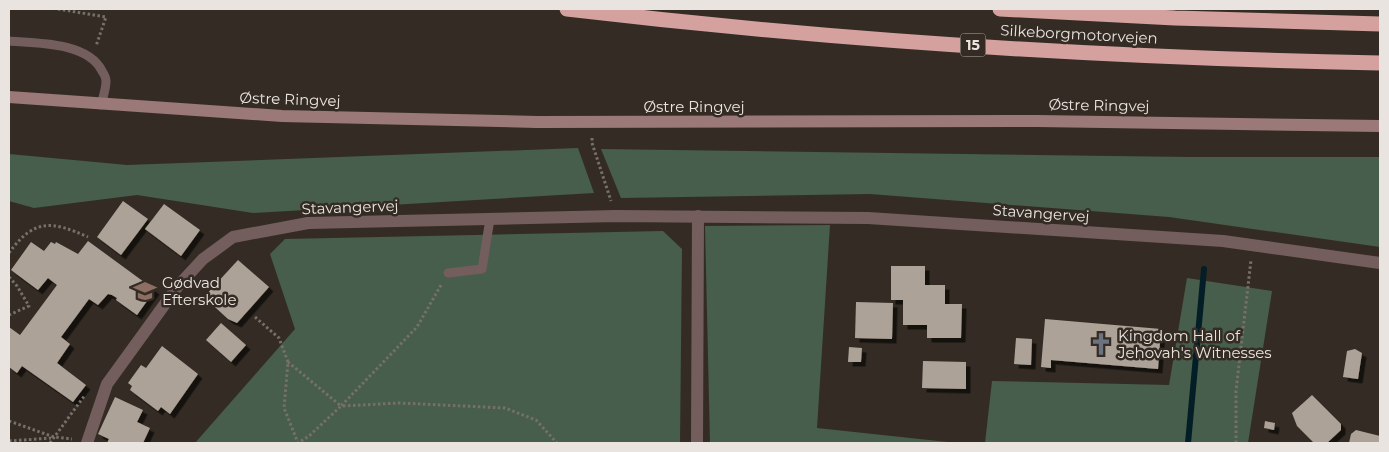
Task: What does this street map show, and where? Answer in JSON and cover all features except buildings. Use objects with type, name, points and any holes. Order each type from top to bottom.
[{"type":"highway","name":"Silkeborgmotorvejen","points":[[567,9],[751,28],[1024,48],[1172,57],[1380,63]]},
{"type":"highway","name":"Silkeborgmotorvejen","points":[[1000,9],[1175,18],[1380,24]]},
{"type":"main road","name":"Østre Ringvej","points":[[9,97],[102,105],[282,116],[593,122],[1037,121],[1380,126]]},
{"type":"street","name":"Stavangervej","points":[[87,442],[107,384],[178,286],[203,259],[233,236],[308,223],[616,216],[868,218],[1253,244],[1380,263]]},
{"type":"street","points":[[697,443],[698,216]]},
{"type":"lane","points":[[9,42],[45,44],[79,50],[92,58],[101,68],[106,80],[102,105]]},
{"type":"lane","points":[[448,274],[482,269],[490,219]]},
{"type":"path","points":[[58,9],[106,17],[92,58]]},
{"type":"path","points":[[593,122],[592,143],[616,216]]},
{"type":"path","points":[[9,253],[17,241],[32,230],[45,225],[61,226],[88,237]]},
{"type":"path","points":[[1236,443],[1236,391],[1253,244]]},
{"type":"path","points":[[255,318],[279,338],[288,362],[284,408],[298,443],[309,436],[341,406],[417,327],[448,274]]},
{"type":"path","points":[[9,277],[29,306],[9,315]]},
{"type":"path","points":[[288,362],[341,406],[400,403],[505,408],[536,420],[557,443]]},
{"type":"path","points":[[50,443],[87,391]]},
{"type":"path","points":[[9,420],[54,438]]},
{"type":"path","points":[[9,441],[54,438],[87,442]]},
{"type":"green space","points":[[578,148],[594,193],[253,213],[137,195],[34,208],[9,201],[9,154],[127,165]]},
{"type":"green space","points":[[601,149],[1189,157],[1380,157],[1380,247],[1169,217],[870,194],[621,198]]},
{"type":"green space","points":[[830,225],[817,428],[957,443],[710,443],[705,226]]},
{"type":"green space","points":[[663,231],[682,249],[680,443],[195,443],[295,329],[270,254],[285,239]]},
{"type":"green space","points":[[1187,278],[1272,291],[1248,443],[985,443],[992,381],[1169,385]]},
{"type":"waterway","points":[[1188,443],[1204,269]]},
{"type":"place","name":"Gødvad Efterskole","points":[[145,291]]},
{"type":"place","name":"Kingdom Hall of Jehovah's Witnesses","points":[[1101,344]]}]
